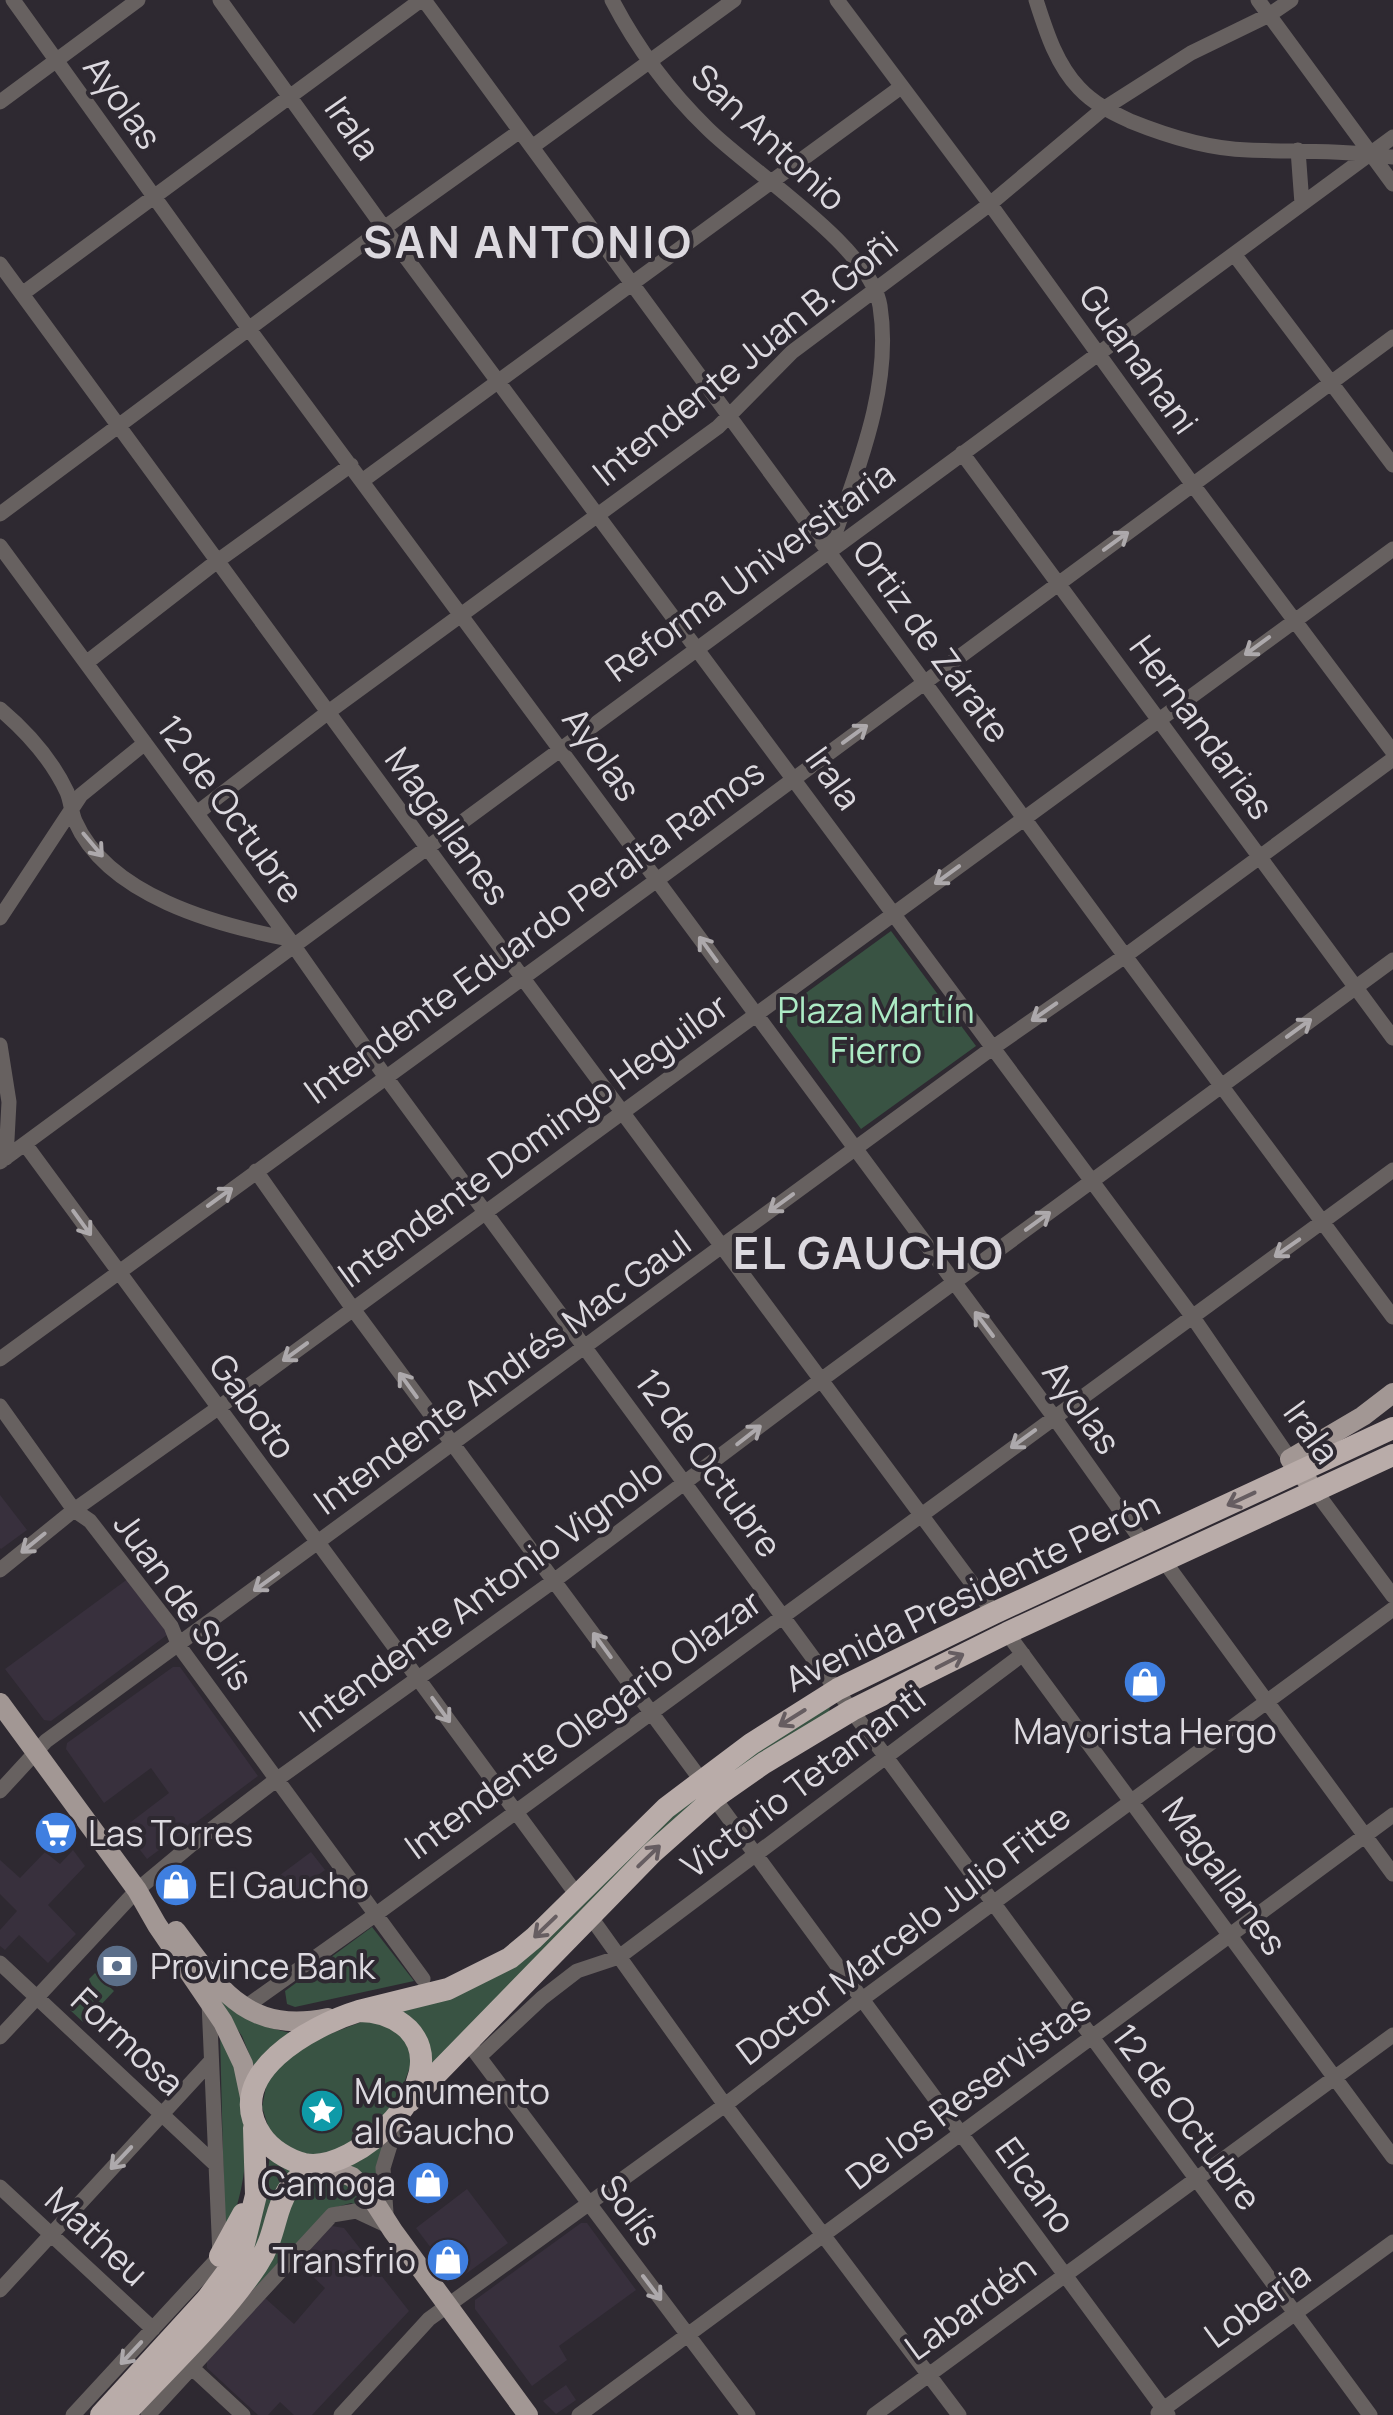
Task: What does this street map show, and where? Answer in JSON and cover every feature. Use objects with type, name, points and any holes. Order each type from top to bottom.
[{"type":"highway","name":"Avenida Presidente Perón","points":[[353,2013],[448,1989],[492,1969],[521,1949],[638,1833],[707,1789],[779,1753],[1144,1544],[1294,1466],[1393,1428]]},
{"type":"highway","name":"Avenida Presidente Perón","points":[[406,2105],[474,2049],[590,1916],[751,1744],[838,1689],[1164,1561],[1393,1455]]},
{"type":"highway","points":[[101,2415],[237,2262],[250,2232],[258,2178],[252,2112],[260,2074],[298,2038],[353,2013],[389,2016],[415,2038],[421,2066],[406,2105],[356,2150],[300,2175],[287,2187],[273,2232],[221,2335]]},
{"type":"highway","points":[[252,2112],[262,2138],[278,2152],[296,2162],[321,2165]]},
{"type":"highway","points":[[220,2256],[258,2178]]},
{"type":"highway","points":[[124,2415],[258,2264]]},
{"type":"main road","points":[[1294,1466],[1393,1393]]},
{"type":"main road","name":"Irala","points":[[1294,1466],[1316,1492]]},
{"type":"main road","points":[[0,1704],[137,1890],[209,2002],[238,2052],[252,2112]]},
{"type":"main road","points":[[137,1890],[167,1918],[218,1987],[244,2008],[290,2023],[353,2013]]},
{"type":"main road","points":[[321,2165],[342,2171],[361,2184],[528,2415]]},
{"type":"street","name":"Ayolas","points":[[13,0],[249,329],[462,612],[1144,1544]]},
{"type":"street","points":[[0,102],[138,0]]},
{"type":"street","name":"Irala","points":[[220,0],[596,516],[1192,1316],[1294,1466]]},
{"type":"street","name":"San Antonio","points":[[612,0],[648,62],[707,129],[843,246],[876,288]]},
{"type":"street","points":[[532,147],[734,0]]},
{"type":"street","name":"Guanahani","points":[[838,0],[1393,756]]},
{"type":"street","points":[[1036,0],[1060,62],[1078,87],[1103,109],[1197,143],[1246,150],[1393,157]]},
{"type":"street","points":[[1258,0],[1393,184]]},
{"type":"street","name":"Intendente Juan B. Goñi","points":[[197,813],[730,416],[792,352],[990,204],[1103,109],[1191,53],[1291,0]]},
{"type":"street","points":[[22,294],[292,96],[429,2]]},
{"type":"street","name":"Ortiz de Zárate","points":[[429,2],[1125,956],[1393,1316]]},
{"type":"street","points":[[362,480],[901,88]]},
{"type":"street","points":[[0,514],[520,131]]},
{"type":"street","name":"Reforma Universitaria","points":[[3,1160],[291,941],[1393,137]]},
{"type":"street","points":[[1298,150],[1302,204]]},
{"type":"street","points":[[1234,254],[1393,465]]},
{"type":"street","name":"Magallanes","points":[[0,264],[1393,2157]]},
{"type":"street","points":[[829,551],[872,417],[879,382],[882,339],[876,288]]},
{"type":"street","name":"Intendente Eduardo Peralta Ramos","points":[[0,1359],[1393,337]]},
{"type":"street","name":"Hernandarias","points":[[962,453],[1393,1038]]},
{"type":"street","points":[[86,663],[216,562],[351,465]]},
{"type":"street","name":"12 de Octubre","points":[[0,546],[1370,2415]]},
{"type":"street","name":"Intendente Domingo Heguilor","points":[[0,1570],[74,1510],[1393,549]]},
{"type":"street","points":[[0,709],[39,749],[68,794],[75,820],[94,848],[120,873],[149,894],[198,918],[291,941]]},
{"type":"street","points":[[0,918],[72,808],[94,782],[145,743]]},
{"type":"street","name":"Intendente Andrés Mac Gaul","points":[[0,1791],[46,1741],[990,1049],[1125,956],[1393,756]]},
{"type":"street","name":"Intendente Antonio Vignolo","points":[[0,2038],[137,1890],[276,1780],[555,1580],[1393,960]]},
{"type":"street","points":[[0,1045],[9,1102],[3,1160]]},
{"type":"street","name":"Gaboto","points":[[24,1144],[577,1895]]},
{"type":"street","name":"Intendente Olegario Olazar","points":[[244,2008],[1393,1170]]},
{"type":"street","name":"Elcano","points":[[256,1171],[352,1309],[1065,2275],[1162,2413]]},
{"type":"street","name":"Juan de Solís","points":[[0,1406],[74,1510],[90,1522],[171,1626],[178,1646],[423,1979]]},
{"type":"street","name":"Irala","points":[[1316,1492],[1393,1596]]},
{"type":"street","points":[[1164,1561],[1393,1874]]},
{"type":"street","name":"Doctor Marcelo Julio Fitte","points":[[341,2415],[429,2319],[1393,1609]]},
{"type":"street","name":"Victorio Tetamanti","points":[[474,2049],[576,1971],[619,1957],[1023,1654]]},
{"type":"street","name":"De los Reservistas","points":[[579,2415],[1393,1816]]},
{"type":"street","points":[[590,1916],[724,2105],[959,2415]]},
{"type":"street","name":"Formosa","points":[[0,1963],[215,2164]]},
{"type":"street","points":[[73,2415],[220,2256],[209,2002]]},
{"type":"street","name":"Labardén","points":[[874,2415],[1393,2035]]},
{"type":"street","name":"Solís","points":[[474,2049],[748,2415]]},
{"type":"street","points":[[0,2290],[211,2061]]},
{"type":"street","points":[[393,2231],[385,2210],[383,2168],[406,2105]]},
{"type":"street","name":"Matheu","points":[[0,2187],[153,2330]]},
{"type":"street","points":[[148,2415],[332,2215],[356,2210],[393,2231]]},
{"type":"street","name":"Loberia","points":[[1162,2413],[1393,2242]]},
{"type":"street","points":[[192,2367],[244,2415]]},
{"type":"shaded area","points":[[0,1495],[27,1530],[1,1549],[0,1548]]},
{"type":"shaded area","points":[[129,1578],[168,1628],[167,1635],[51,1721],[44,1720],[5,1669]]},
{"type":"shaded area","points":[[173,1667],[180,1667],[258,1776],[147,1859],[123,1828],[169,1793],[151,1768],[104,1803],[66,1749],[67,1743]]},
{"type":"shaded area","points":[[73,1850],[85,1866],[48,1905],[76,1934],[48,1963],[19,1935],[5,1950],[0,1946],[0,1930],[17,1911],[0,1894],[0,1860],[20,1878],[45,1852],[60,1864]]},
{"type":"shaded area","points":[[311,1852],[325,1870],[289,1896],[276,1878]]},
{"type":"shaded area","points":[[467,2189],[508,2243],[459,2279],[452,2276],[416,2228]]},
{"type":"shaded area","points":[[581,2223],[587,2223],[636,2290],[559,2346],[567,2360],[532,2386],[475,2309],[475,2300]]},
{"type":"shaded area","points":[[332,2226],[344,2228],[409,2311],[312,2415],[294,2415],[280,2402],[268,2415],[258,2415],[207,2368],[207,2360],[265,2298],[294,2324],[325,2288],[298,2263]]},
{"type":"shaded area","points":[[566,2385],[576,2400],[556,2414],[543,2401]]},
{"type":"green space","name":"Plaza Martín Fierro","points":[[891,931],[976,1046],[861,1129],[777,1014]]},
{"type":"green space","points":[[830,1706],[829,1712],[795,1733],[430,2075],[398,2011],[451,1993],[706,1782]]},
{"type":"green space","points":[[372,1927],[414,1981],[295,2007],[287,2004],[285,1991]]},
{"type":"green space","points":[[95,1973],[114,1991],[84,2023],[70,2010],[92,1986],[89,1979]]},
{"type":"green space","points":[[215,1997],[267,2027],[290,2033],[254,2066],[242,2036]]},
{"type":"green space","points":[[369,2019],[404,2033],[413,2059],[398,2099],[373,2128],[332,2156],[296,2155],[270,2132],[262,2107],[268,2077],[301,2045]]},
{"type":"green space","points":[[220,2034],[238,2079],[246,2139],[239,2199],[225,2236]]},
{"type":"green space","points":[[389,2130],[377,2189],[349,2167]]},
{"type":"green space","points":[[270,2155],[300,2169],[265,2239],[211,2303],[265,2193]]},
{"type":"green space","points":[[320,2175],[341,2178],[375,2212],[351,2203],[330,2209],[252,2293],[287,2197]]},
{"type":"place","name":"Mayorista Hergo","points":[[1145,1682]]},
{"type":"place","name":"Las Torres","points":[[56,1833]]},
{"type":"place","name":"El Gaucho","points":[[176,1885]]},
{"type":"place","name":"Province Bank","points":[[117,1966]]},
{"type":"place","name":"Monumento al Gaucho","points":[[322,2111]]},
{"type":"place","name":"Camoga","points":[[428,2183]]},
{"type":"place","name":"Transfrio","points":[[448,2260]]},
{"type":"district","name":"SAN ANTONIO","points":[[528,241]]},
{"type":"district","name":"EL GAUCHO","points":[[869,1252]]}]
